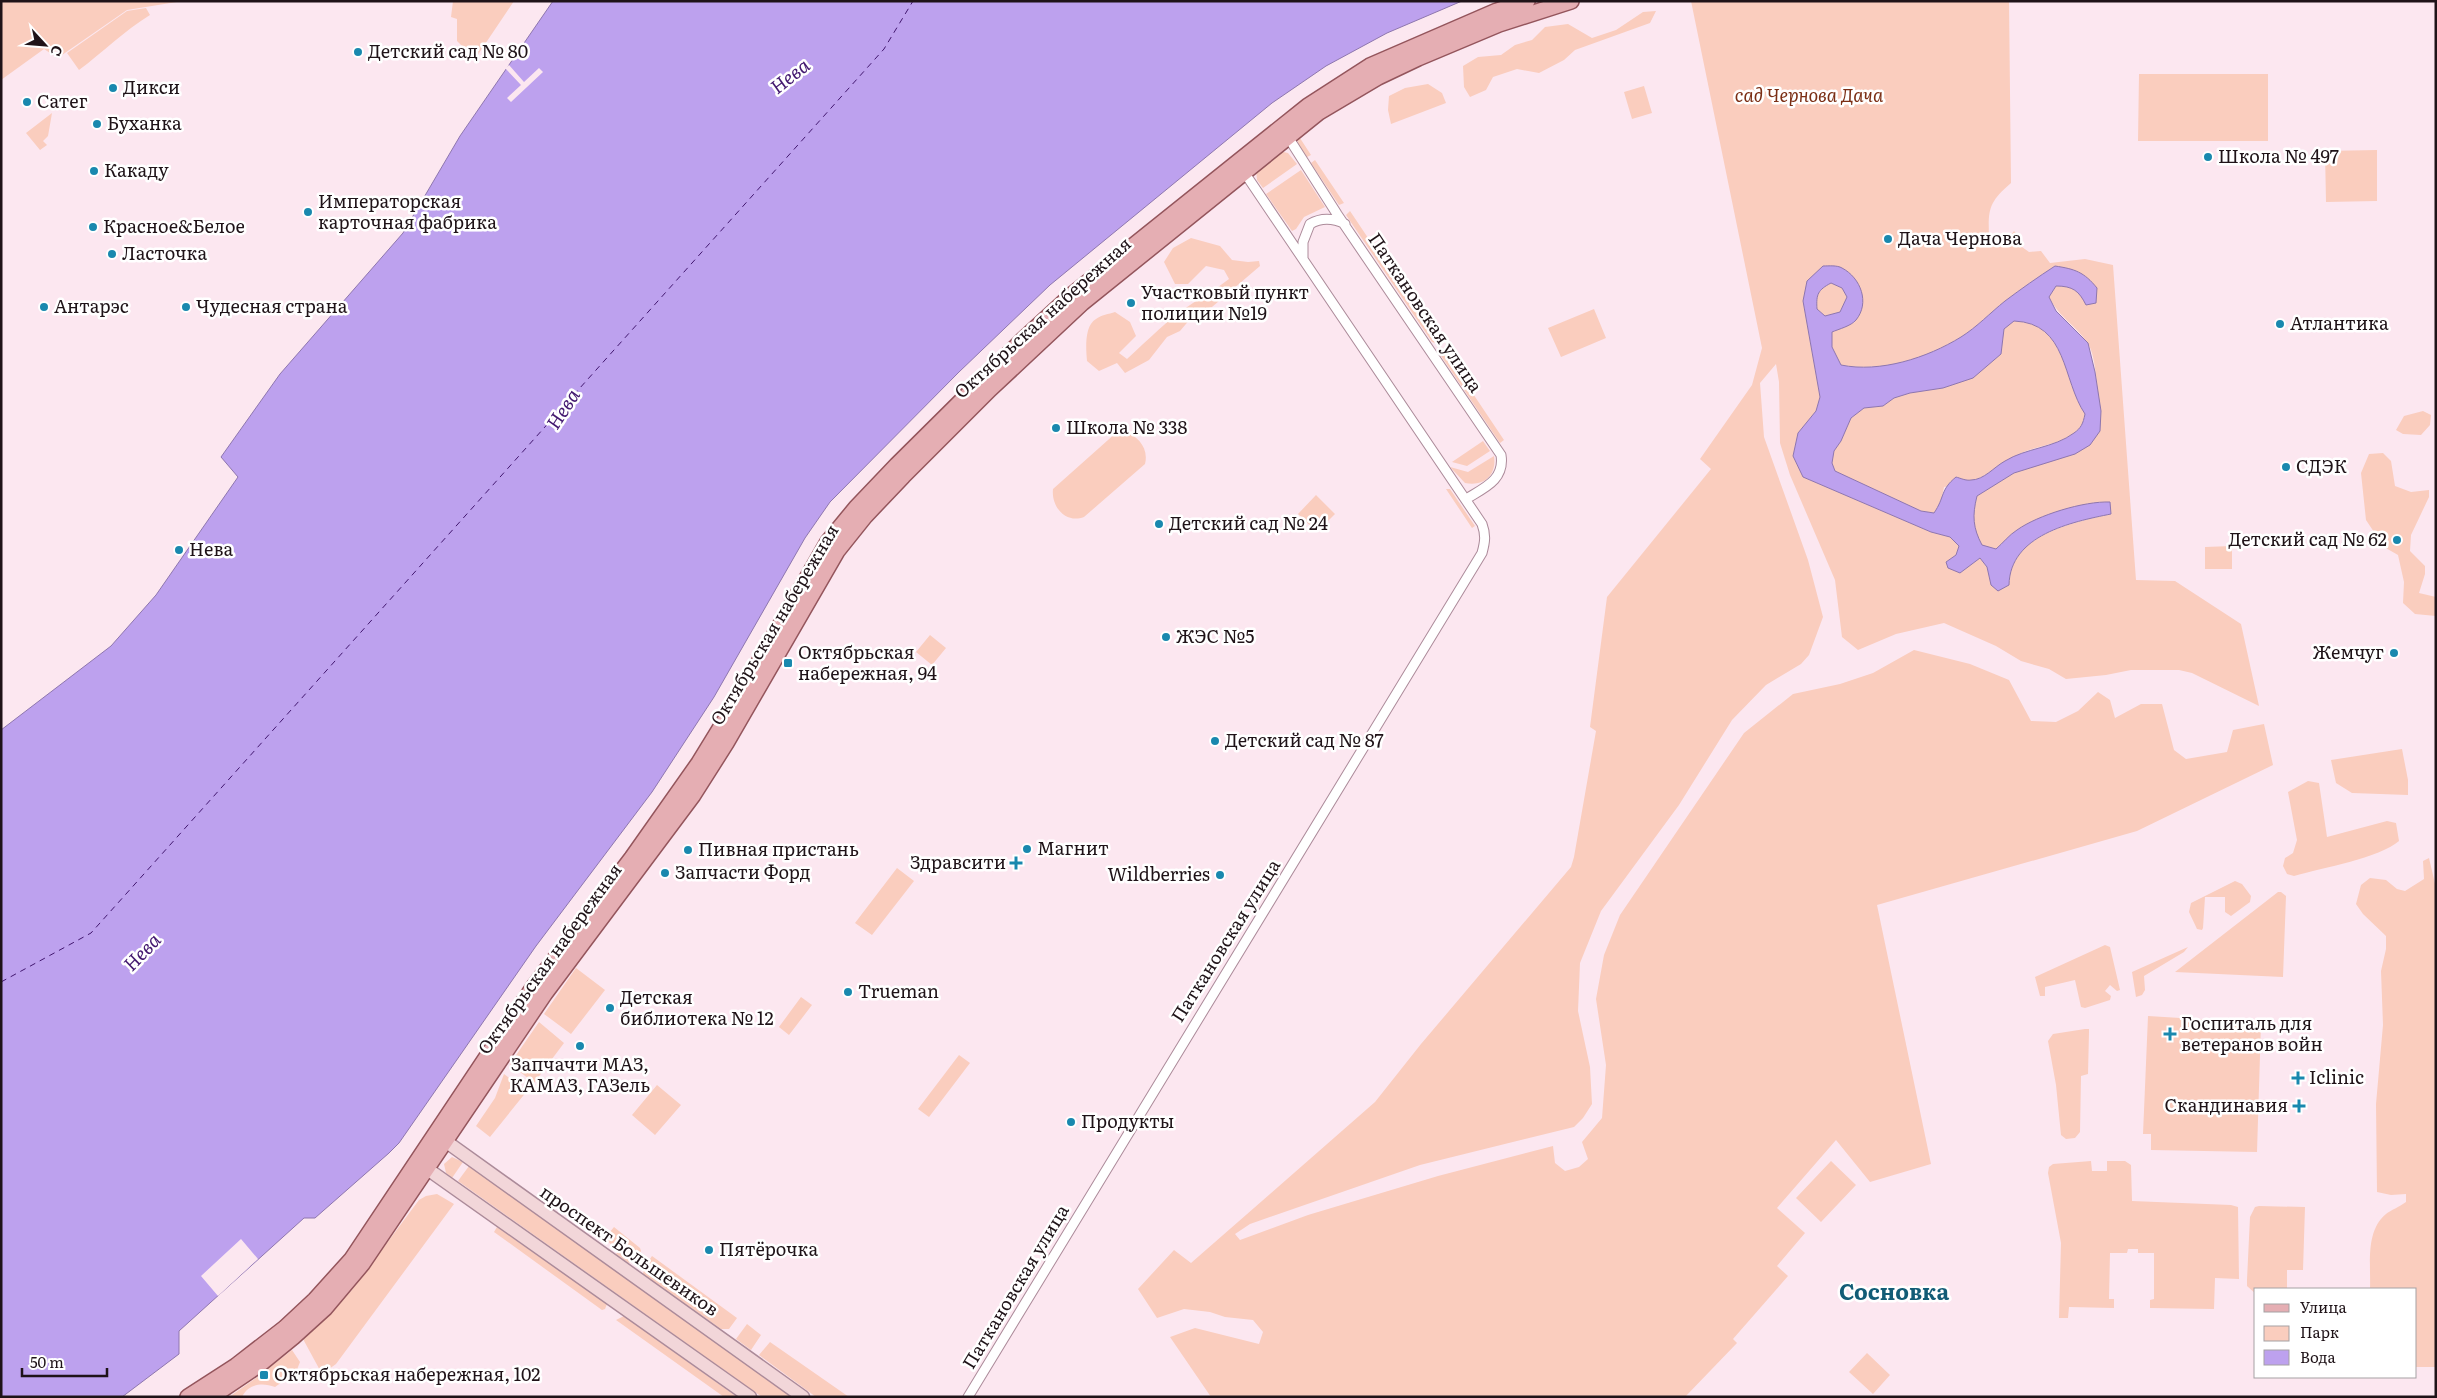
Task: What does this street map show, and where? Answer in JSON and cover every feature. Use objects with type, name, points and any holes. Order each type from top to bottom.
[{"type":"main road","name":"Октябрьская набережная","points":[[211,1397],[260,1364],[324,1308],[362,1264],[440,1137],[693,794],[726,743],[824,572],[850,534],[934,444],[1030,351],[1308,106],[1370,66],[1497,11],[1527,1]]},
{"type":"main road","name":"Октябрьская набережная","points":[[1241,167],[1288,136],[1319,112],[1394,69],[1499,24],[1571,1]]},
{"type":"main road","name":"проспект Большевиков","points":[[440,1137],[803,1397]]},
{"type":"main road","name":"Октябрьская набережная","points":[[188,1397],[236,1366],[285,1328],[316,1300],[352,1259],[422,1165]]},
{"type":"main road","points":[[422,1165],[750,1397]]},
{"type":"street","name":"Паткановская улица","points":[[1288,136],[1501,455],[1503,465],[1500,474],[1466,499]]},
{"type":"street","name":"Паткановская улица","points":[[968,1397],[1482,553],[1485,534],[1482,524],[1241,167]]},
{"type":"street","points":[[1303,260],[1303,242],[1306,229],[1310,224],[1324,218],[1336,220],[1346,225]]},
{"type":"green space","points":[[1,1],[183,1],[127,10],[62,55],[59,50],[50,53],[44,49],[1,80]]},
{"type":"green space","points":[[453,1],[514,1],[475,59],[457,41],[457,19],[451,17]]},
{"type":"green space","name":"сад Чернова Дача","points":[[1691,1],[2009,1],[2011,183],[1998,195],[1991,206],[1989,236],[2007,240],[2014,231],[2022,240],[2022,247],[2029,252],[2041,251],[2050,263],[2085,259],[2113,265],[2136,580],[2175,581],[2241,624],[2259,706],[2192,673],[2179,670],[2131,670],[2106,675],[2066,679],[2049,669],[2021,661],[1996,646],[1944,623],[1896,634],[1858,650],[1842,637],[1835,580],[1790,475],[1780,443],[1779,382],[1776,364],[1760,383],[1764,437],[1808,560],[1823,617],[1809,655],[1801,664],[1766,685],[1732,720],[1679,805],[1601,911],[1580,963],[1578,1011],[1590,1067],[1592,1104],[1583,1118],[1574,1127],[1420,1165],[1250,1224],[1235,1234],[1240,1240],[1308,1215],[1438,1176],[1553,1146],[1555,1163],[1565,1171],[1579,1167],[1588,1159],[1582,1142],[1602,1118],[1606,1065],[1596,999],[1604,955],[1620,915],[1744,733],[1793,694],[1840,684],[1873,673],[1914,650],[1970,664],[2009,680],[2031,721],[2056,722],[2078,711],[2098,692],[2110,700],[2115,718],[2141,704],[2162,704],[2174,750],[2186,759],[2227,752],[2233,730],[2264,724],[2273,765],[2137,831],[1877,905],[1931,1164],[1870,1182],[1836,1140],[1777,1208],[1805,1233],[1777,1266],[1788,1276],[1733,1339],[1737,1343],[1685,1397],[1211,1397],[1170,1337],[1195,1328],[1259,1344],[1263,1332],[1253,1320],[1225,1317],[1210,1312],[1184,1309],[1157,1318],[1138,1289],[1174,1250],[1191,1263],[1375,1102],[1421,1044],[1571,867],[1596,731],[1590,727],[1607,597],[1711,469],[1700,459],[1752,385],[1762,348]],"holes":[[[2055,266],[2096,303],[2068,286],[2056,286],[2049,297],[2057,310],[2082,336],[2091,349],[2101,410],[2036,465],[2014,473],[1977,496],[1974,522],[1976,533],[1982,546],[1996,549],[2017,530],[2081,506],[2101,502],[2111,514],[2061,527],[2031,543],[2020,554],[2012,568],[2009,585],[1991,585],[1987,567],[1980,558],[1960,573],[1946,562],[1956,555],[1959,546],[1950,537],[1931,532],[1803,477],[1793,456],[1798,433],[1816,411],[1820,397],[1803,301],[1841,267],[1855,322],[1832,332],[1832,347],[1841,365],[1856,367],[1887,365],[1933,352],[1967,333],[2005,301]]]},
{"type":"green space","points":[[146,8],[150,15],[79,70],[67,53],[127,11]]},
{"type":"green space","points":[[1656,11],[1650,23],[1575,50],[1564,60],[1539,73],[1517,69],[1493,77],[1486,90],[1470,97],[1464,87],[1463,66],[1478,57],[1501,55],[1515,45],[1532,40],[1545,27],[1568,24],[1592,38],[1616,30],[1643,12]]},
{"type":"green space","points":[[2139,74],[2268,74],[2268,141],[2138,141]]},
{"type":"green space","points":[[1428,84],[1442,93],[1446,103],[1391,124],[1388,110],[1389,96],[1405,88]]},
{"type":"green space","points":[[1644,86],[1652,113],[1632,119],[1624,92]]},
{"type":"green space","points":[[52,113],[48,136],[43,141],[47,145],[40,150],[26,133]]},
{"type":"green space","points":[[1298,135],[1311,155],[1307,157],[1298,144]]},
{"type":"green space","points":[[2377,150],[2377,201],[2326,202],[2325,151]]},
{"type":"green space","points":[[1279,151],[1288,153],[1297,164],[1263,188],[1257,180],[1256,169]]},
{"type":"green space","points":[[1315,160],[1344,203],[1339,205],[1311,163]]},
{"type":"green space","points":[[1301,170],[1325,207],[1304,217],[1296,229],[1292,231],[1266,194]]},
{"type":"green space","points":[[1350,211],[1437,341],[1435,343],[1432,342],[1346,215]]},
{"type":"green space","points":[[1191,238],[1220,246],[1232,260],[1259,261],[1260,266],[1212,307],[1197,311],[1180,331],[1167,337],[1149,360],[1125,373],[1117,363],[1099,371],[1087,361],[1086,344],[1089,327],[1096,319],[1115,312],[1130,322],[1136,336],[1119,353],[1127,359],[1176,315],[1229,279],[1224,270],[1206,266],[1188,284],[1175,284],[1164,262],[1173,248]]},
{"type":"green space","points":[[1831,283],[1842,288],[1847,297],[1840,312],[1825,316],[1817,309],[1817,300],[1821,290]]},
{"type":"green space","points":[[1594,309],[1606,338],[1561,357],[1548,328]]},
{"type":"green space","points":[[2014,321],[2032,324],[2045,332],[2054,342],[2061,356],[2085,414],[2081,425],[2069,437],[2020,453],[1980,477],[1944,487],[1941,502],[1934,513],[1921,511],[1835,471],[1832,463],[1834,451],[1841,441],[1851,418],[1864,408],[1883,406],[1894,398],[1910,393],[1943,388],[1973,377],[2001,354],[2004,328]]},
{"type":"green space","points":[[1443,349],[1504,440],[1500,443],[1439,353]]},
{"type":"green space","points":[[2423,411],[2431,415],[2430,425],[2421,435],[2403,434],[2396,430],[2404,416]]},
{"type":"green space","points":[[1124,431],[1134,436],[1141,443],[1146,458],[1145,464],[1084,517],[1077,519],[1066,516],[1057,508],[1054,502],[1053,489],[1117,432]]},
{"type":"green space","points":[[1483,441],[1490,451],[1467,466],[1452,462]]},
{"type":"green space","points":[[2383,453],[2391,461],[2395,486],[2411,492],[2429,490],[2429,497],[2411,535],[2410,551],[2425,566],[2425,574],[2419,593],[2436,597],[2436,616],[2415,614],[2403,603],[2404,582],[2398,555],[2384,547],[2366,520],[2361,473],[2369,454]]},
{"type":"green space","points":[[1494,456],[1491,474],[1488,478],[1478,483],[1465,483],[1450,467],[1468,472]]},
{"type":"green space","points":[[1446,489],[1450,489],[1475,526],[1472,528]]},
{"type":"green space","points":[[1316,495],[1335,514],[1317,532],[1298,514]]},
{"type":"green space","points":[[2232,546],[2232,569],[2205,569],[2205,547]]},
{"type":"green space","points":[[930,635],[946,648],[932,665],[916,652]]},
{"type":"green space","points":[[2402,749],[2408,780],[2408,795],[2352,793],[2336,783],[2331,760]]},
{"type":"green space","points":[[2308,781],[2319,783],[2327,837],[2387,821],[2396,823],[2399,841],[2378,853],[2350,862],[2294,876],[2287,874],[2283,866],[2285,858],[2293,853],[2297,840],[2288,792]]},
{"type":"green space","points":[[2429,858],[2436,888],[2436,1367],[2417,1367],[2417,1288],[2370,1288],[2370,1249],[2375,1230],[2379,1221],[2386,1214],[2406,1202],[2406,1194],[2391,1195],[2377,1192],[2376,1104],[2383,1025],[2381,971],[2386,949],[2386,936],[2363,914],[2356,904],[2361,885],[2370,878],[2386,880],[2397,889],[2405,891],[2424,879],[2423,861]]},
{"type":"green space","points":[[897,868],[914,881],[872,935],[855,923]]},
{"type":"green space","points":[[2235,881],[2242,884],[2251,896],[2250,902],[2231,916],[2225,912],[2225,897],[2205,897],[2203,928],[2202,930],[2197,929],[2189,912],[2191,903]]},
{"type":"green space","points":[[2278,892],[2286,896],[2283,977],[2175,972]]},
{"type":"green space","points":[[2105,945],[2110,947],[2120,990],[2117,991],[2110,985],[2105,991],[2111,996],[2110,1000],[2085,1008],[2081,1007],[2075,980],[2045,987],[2045,996],[2040,996],[2035,977]]},
{"type":"green space","points":[[2188,947],[2184,952],[2144,976],[2145,990],[2142,995],[2136,997],[2132,972]]},
{"type":"green space","points":[[576,968],[605,990],[571,1034],[544,1014]]},
{"type":"green space","points":[[801,997],[812,1005],[789,1035],[779,1027]]},
{"type":"green space","points":[[2148,1016],[2261,1023],[2257,1152],[2151,1150],[2151,1134],[2143,1134]]},
{"type":"green space","points":[[539,1022],[564,1043],[534,1083],[510,1064]]},
{"type":"green space","points":[[2089,1029],[2088,1074],[2081,1076],[2080,1132],[2075,1138],[2066,1139],[2061,1135],[2056,1085],[2048,1041],[2053,1034]]},
{"type":"green space","points":[[959,1055],[970,1063],[929,1117],[918,1109]]},
{"type":"green space","points":[[504,1074],[527,1091],[490,1137],[476,1126],[495,1098]]},
{"type":"green space","points":[[657,1085],[681,1105],[655,1135],[632,1115]]},
{"type":"green space","points":[[452,1157],[463,1162],[452,1178],[446,1173],[444,1164]]},
{"type":"green space","points":[[1831,1161],[1856,1185],[1821,1222],[1796,1198]]},
{"type":"green space","points":[[2091,1161],[2092,1171],[2107,1171],[2107,1161],[2125,1161],[2131,1165],[2132,1201],[2231,1205],[2238,1207],[2239,1279],[2215,1278],[2214,1309],[2150,1308],[2150,1300],[2154,1299],[2154,1253],[2138,1253],[2138,1249],[2128,1249],[2127,1253],[2110,1253],[2109,1299],[2114,1299],[2114,1308],[2069,1307],[2068,1318],[2059,1318],[2061,1243],[2048,1173],[2049,1167],[2053,1164]]},
{"type":"green space","points":[[469,1166],[792,1397],[762,1397],[458,1181]]},
{"type":"green space","points":[[437,1194],[454,1204],[336,1364],[322,1374],[303,1339],[351,1291],[419,1200],[426,1196]]},
{"type":"green space","points":[[2255,1207],[2305,1207],[2303,1270],[2287,1270],[2287,1288],[2254,1288],[2254,1292],[2247,1286],[2250,1217]]},
{"type":"green space","points":[[497,1227],[607,1304],[605,1309],[602,1310],[494,1232]]},
{"type":"green space","points":[[614,1227],[640,1248],[641,1251],[634,1261],[628,1263],[616,1254],[619,1250],[604,1239]]},
{"type":"green space","points":[[652,1256],[737,1318],[729,1329],[721,1329],[643,1274],[644,1268]]},
{"type":"green space","points":[[624,1316],[737,1397],[724,1397],[616,1320]]},
{"type":"green space","points":[[747,1324],[761,1335],[751,1350],[736,1339]]},
{"type":"green space","points":[[770,1342],[849,1397],[816,1397],[759,1355]]},
{"type":"green space","points":[[292,1350],[300,1362],[296,1372],[275,1387],[256,1385],[248,1389],[242,1397],[229,1397],[259,1376],[262,1379],[268,1375],[265,1371]]},
{"type":"green space","points":[[1867,1353],[1890,1375],[1873,1394],[1849,1372]]},
{"type":"water","name":"Нева","points":[[553,1],[1462,1],[1387,33],[1326,66],[1272,103],[1050,285],[959,372],[830,502],[805,538],[714,697],[652,792],[536,946],[399,1143],[315,1218],[304,1218],[179,1331],[179,1354],[122,1397],[1,1397],[1,730],[111,646],[156,595],[238,477],[221,457],[280,374],[403,233],[460,136]]},
{"type":"water","points":[[1823,266],[1840,267],[1849,272],[1854,278],[1863,299],[1860,313],[1851,324],[1832,332],[1832,347],[1841,365],[1871,367],[1903,362],[1948,345],[1967,333],[2005,301],[2055,266],[2074,270],[2088,278],[2097,288],[2096,303],[2086,305],[2075,290],[2062,286],[2056,286],[2049,297],[2056,311],[2088,343],[2101,411],[2100,431],[2090,445],[2075,454],[2014,473],[1977,496],[1974,522],[1982,545],[1996,549],[2011,534],[2026,524],[2075,506],[2110,502],[2111,514],[2078,521],[2061,527],[2031,543],[2020,554],[2012,568],[2009,585],[1998,591],[1991,585],[1987,567],[1980,558],[1960,573],[1948,568],[1946,562],[1956,555],[1959,546],[1950,537],[1931,532],[1803,477],[1793,456],[1798,433],[1816,411],[1820,397],[1803,301],[1807,281]],"holes":[[[1831,283],[1842,288],[1847,297],[1840,312],[1825,316],[1817,309],[1817,300],[1821,290]],[[2014,321],[2032,324],[2045,332],[2054,342],[2085,414],[2081,425],[2076,431],[2058,442],[2013,457],[1980,478],[1965,480],[1956,477],[1947,486],[1934,513],[1921,511],[1835,471],[1832,463],[1834,451],[1841,441],[1851,418],[1864,408],[1883,406],[1894,398],[1910,393],[1943,388],[1973,378],[2001,354],[2004,329]]]},
{"type":"pier","points":[[509,65],[524,82],[539,68],[543,72],[511,102],[507,98],[521,85],[505,68]]},
{"type":"pier","points":[[241,1239],[258,1259],[218,1296],[201,1276]]},
{"type":"ferry route","points":[[1,982],[91,933],[884,49],[913,1]]},
{"type":"place","name":"Детский сад № 80","points":[[358,52]]},
{"type":"place","name":"Дикси","points":[[113,88]]},
{"type":"place","name":"Сатег","points":[[27,102]]},
{"type":"place","name":"Буханка","points":[[97,124]]},
{"type":"place","name":"Школа № 497","points":[[2208,157]]},
{"type":"place","name":"Какаду","points":[[94,171]]},
{"type":"place","name":"Императорская карточная фабрика","points":[[308,212]]},
{"type":"place","name":"Красное&Белое","points":[[93,227]]},
{"type":"place","name":"Дача Чернова","points":[[1888,239]]},
{"type":"place","name":"Ласточка","points":[[112,254]]},
{"type":"place","name":"Участковый пункт полиции №19","points":[[1131,303]]},
{"type":"place","name":"Антарэс","points":[[44,307]]},
{"type":"place","name":"Чудесная страна","points":[[186,307]]},
{"type":"place","name":"Атлантика","points":[[2280,324]]},
{"type":"place","name":"Школа № 338","points":[[1056,428]]},
{"type":"place","name":"СДЭК","points":[[2286,467]]},
{"type":"place","name":"Детский сад № 24","points":[[1159,524]]},
{"type":"place","name":"Детский сад № 62","points":[[2397,540]]},
{"type":"place","name":"Нева","points":[[179,550]]},
{"type":"place","name":"ЖЭС №5","points":[[1166,637]]},
{"type":"place","name":"Жемчуг","points":[[2394,653]]},
{"type":"place","name":"Октябрьская набережная, 94","points":[[788,663]]},
{"type":"place","name":"Детский сад № 87","points":[[1215,741]]},
{"type":"place","name":"Магнит","points":[[1027,849]]},
{"type":"place","name":"Пивная пристань","points":[[688,850]]},
{"type":"place","name":"Здравсити","points":[[1016,863]]},
{"type":"place","name":"Запчасти Форд","points":[[665,873]]},
{"type":"place","name":"Wildberries","points":[[1220,875]]},
{"type":"place","name":"Trueman","points":[[848,992]]},
{"type":"place","name":"Детская библиотека № 12","points":[[610,1008]]},
{"type":"place","name":"Госпиталь для ветеранов войн","points":[[2170,1034]]},
{"type":"place","name":"Запчачти МАЗ, КАМАЗ, ГАЗель","points":[[580,1046]]},
{"type":"place","name":"Iclinic","points":[[2298,1078]]},
{"type":"place","name":"Скандинавия","points":[[2299,1106]]},
{"type":"place","name":"Продукты","points":[[1071,1122]]},
{"type":"place","name":"Пятёрочка","points":[[709,1250]]},
{"type":"place","name":"Октябрьская набережная, 102","points":[[264,1375]]},
{"type":"district","name":"Сосновка","points":[[1894,1292]]}]
